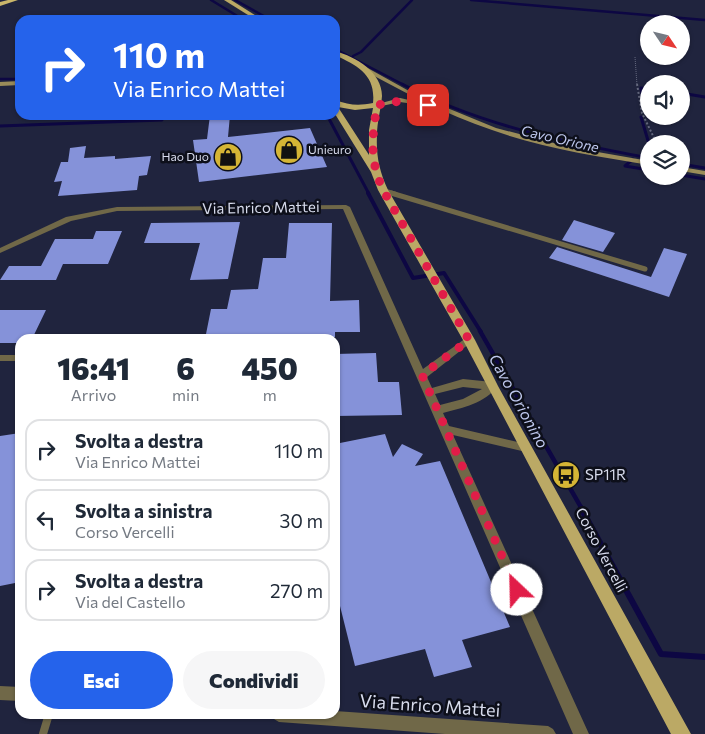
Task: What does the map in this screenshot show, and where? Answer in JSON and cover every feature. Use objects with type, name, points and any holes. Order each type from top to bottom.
[{"type":"highway","points":[[0,4],[15,0]]},
{"type":"main road","points":[[227,0],[253,15]]},
{"type":"main road","name":"Corso Vercelli","points":[[340,56],[356,64],[370,75],[377,85],[372,158],[375,172]]},
{"type":"main road","points":[[340,61],[356,64],[416,98],[535,142],[640,162]]},
{"type":"main road","points":[[0,84],[15,83]]},
{"type":"main road","points":[[340,105],[353,108],[406,100],[443,109]]},
{"type":"main road","name":"Corso Vercelli","points":[[340,116],[375,172],[383,190],[469,340],[492,386],[681,734]]},
{"type":"main road","points":[[690,170],[705,173]]},
{"type":"street","name":"Via Enrico Mattei","points":[[0,250],[69,219],[117,209],[346,207],[582,734]]},
{"type":"street","points":[[422,375],[469,340]]},
{"type":"street","points":[[430,392],[463,383],[492,386]]},
{"type":"street","points":[[437,410],[478,398],[492,386]]},
{"type":"street","points":[[445,429],[526,448]]},
{"type":"street","points":[[0,693],[15,694]]},
{"type":"street","name":"Via Enrico Mattei","points":[[340,719],[548,734]]},
{"type":"lane","points":[[383,190],[645,269]]},
{"type":"lane","points":[[0,358],[15,358]]},
{"type":"lane","points":[[43,734],[48,719]]},
{"type":"path","points":[[635,57],[638,95],[642,113],[653,135]]},
{"type":"building","points":[[209,120],[230,120],[228,137],[310,128],[327,167],[199,182],[193,140],[207,139]]},
{"type":"building","points":[[86,146],[84,158],[115,156],[115,159],[151,156],[147,175],[139,176],[137,190],[58,196],[62,181],[54,182],[61,162],[68,162],[70,148]]},
{"type":"building","points":[[574,220],[615,233],[603,252],[562,240]]},
{"type":"building","points":[[240,222],[228,279],[190,280],[200,243],[144,243],[151,223]]},
{"type":"building","points":[[289,223],[332,223],[330,301],[359,300],[360,332],[335,332],[335,334],[206,334],[211,309],[227,309],[231,290],[258,289],[263,258],[286,258]]},
{"type":"building","points":[[96,231],[122,231],[108,264],[63,264],[56,280],[0,280],[9,266],[41,266],[55,239],[93,239]]},
{"type":"building","points":[[557,247],[651,277],[664,248],[687,254],[669,297],[549,258]]},
{"type":"building","points":[[0,310],[46,310],[34,334],[15,334],[15,343],[0,343]]},
{"type":"building","points":[[376,353],[378,382],[399,382],[402,415],[340,416],[340,354]]},
{"type":"building","points":[[15,434],[15,583],[0,586],[0,436]]},
{"type":"building","points":[[385,434],[393,457],[402,444],[423,454],[415,466],[440,461],[510,627],[462,640],[472,667],[434,677],[425,649],[355,666],[340,606],[340,443]]},
{"type":"waterway","name":"Cavo Orionino","points":[[211,0],[236,15]]},
{"type":"waterway","points":[[235,0],[262,15]]},
{"type":"waterway","points":[[353,56],[361,52],[412,0]]},
{"type":"waterway","points":[[471,0],[705,20]]},
{"type":"waterway","points":[[340,52],[403,85]]},
{"type":"waterway","points":[[0,79],[15,79]]},
{"type":"waterway","name":"Cavo Orione","points":[[403,85],[461,111],[492,121],[554,138],[640,156]]},
{"type":"waterway","points":[[690,94],[705,97]]},
{"type":"waterway","name":"Cavo Orione","points":[[0,126],[162,120]]},
{"type":"waterway","name":"Cavo Orionino","points":[[330,120],[369,194]]},
{"type":"waterway","points":[[643,125],[646,135]]},
{"type":"waterway","points":[[633,159],[625,166],[640,168]]},
{"type":"waterway","name":"Cavo Orione","points":[[690,166],[705,168]]},
{"type":"waterway","points":[[690,176],[705,179]]},
{"type":"waterway","name":"Cavo Orionino","points":[[368,193],[413,278],[444,273],[481,332]]},
{"type":"waterway","name":"Cavo Orionino","points":[[480,331],[582,509]]},
{"type":"waterway","name":"Cavo Orionino","points":[[581,508],[661,654],[705,657]]},
{"type":"place","name":"Unieuro","points":[[289,150]]},
{"type":"place","name":"Hao Duo","points":[[228,157]]},
{"type":"place","name":"SP11R","points":[[566,475]]},
{"type":"route","points":[[428,105],[400,100],[377,105],[373,129],[372,158],[375,172],[383,190],[406,227],[469,340],[422,375],[517,590]]}]
